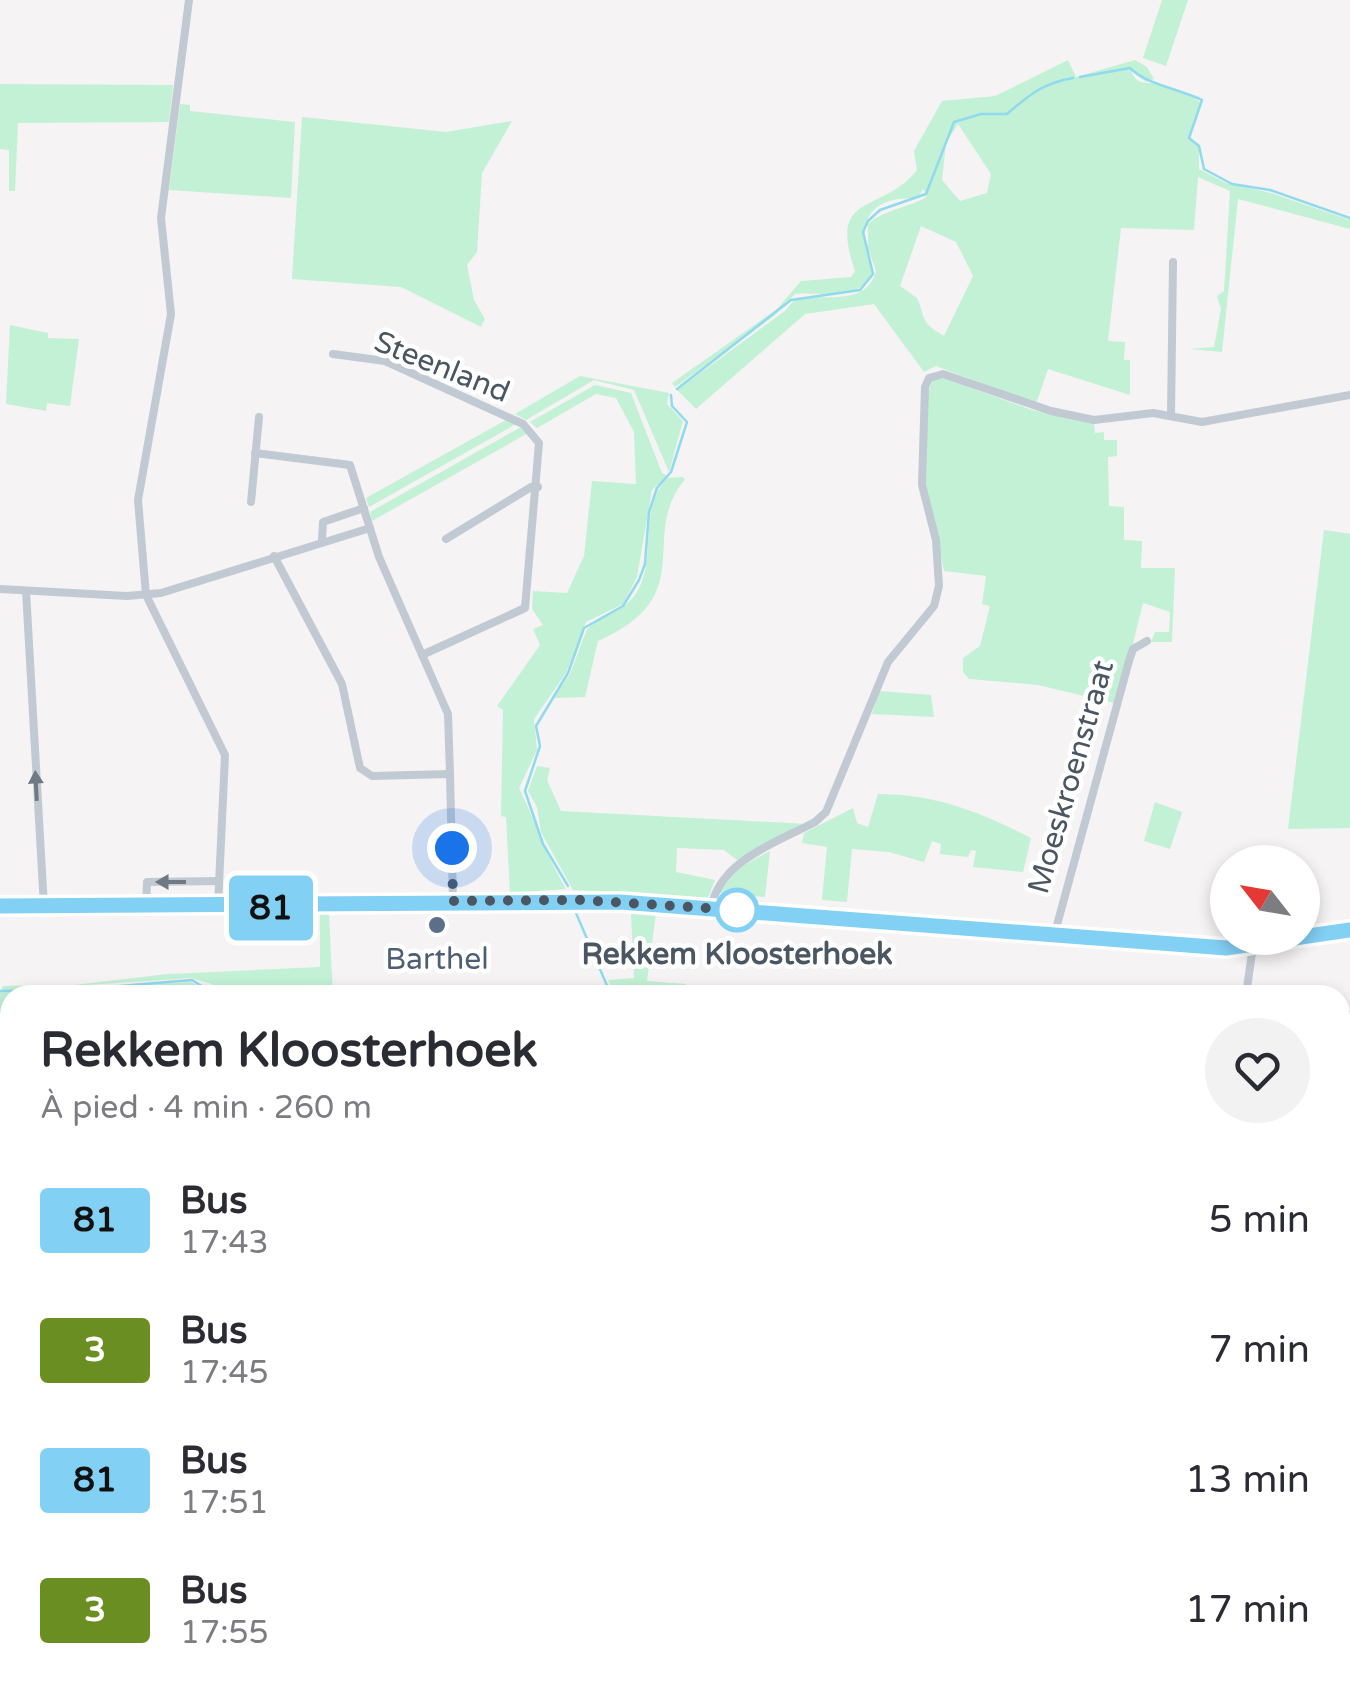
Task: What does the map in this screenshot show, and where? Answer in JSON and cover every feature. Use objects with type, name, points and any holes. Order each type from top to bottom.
[{"type":"main road","name":"Moeskroenstraat","points":[[44,907],[580,900],[1210,948]]},
{"type":"main road","points":[[0,906],[44,907]]},
{"type":"main road","name":"Moeskroenstraat","points":[[1320,935],[1350,930]]},
{"type":"street","points":[[189,0],[161,218],[171,314],[138,500],[146,595],[225,754],[218,906]]},
{"type":"street","points":[[1171,414],[1173,262]]},
{"type":"street","name":"Steenland","points":[[334,354],[385,361],[523,424],[539,443],[525,608],[422,655]]},
{"type":"street","points":[[711,908],[718,885],[732,868],[820,819],[888,662],[934,606],[940,561],[922,485],[924,388],[929,378],[943,374],[1079,418],[1171,414],[1202,422],[1350,395]]},
{"type":"street","points":[[250,502],[259,417]]},
{"type":"street","points":[[255,453],[350,465],[370,528],[448,714],[453,901]]},
{"type":"street","points":[[446,539],[466,522],[531,487],[538,488]]},
{"type":"street","points":[[322,540],[323,522],[364,508]]},
{"type":"street","points":[[0,589],[146,595],[370,528]]},
{"type":"street","points":[[274,556],[342,684],[360,768],[372,776],[450,774]]},
{"type":"street","points":[[26,591],[44,907]]},
{"type":"street","name":"Moeskroenstraat","points":[[1054,936],[1129,660],[1139,642],[1148,641]]},
{"type":"street","points":[[146,906],[147,882],[219,881]]},
{"type":"street","points":[[1247,985],[1251,955]]},
{"type":"green space","points":[[1162,0],[1188,0],[1166,66],[1143,58]]},
{"type":"green space","points":[[1068,60],[1076,77],[1135,60],[1147,67],[1154,79],[1146,82],[1131,70],[1137,80],[1145,83],[1169,86],[1202,103],[1188,137],[1199,147],[1199,169],[1226,183],[1271,193],[1350,220],[1350,229],[1238,199],[1222,352],[1190,349],[1214,347],[1221,309],[1217,296],[1224,291],[1230,191],[1198,177],[1194,230],[1121,228],[1108,341],[1125,342],[1124,360],[1130,360],[1130,395],[1048,369],[1036,404],[936,366],[924,372],[874,304],[805,314],[696,409],[677,390],[785,311],[795,299],[853,295],[871,283],[876,271],[868,248],[868,224],[923,199],[927,196],[923,189],[918,198],[885,202],[868,217],[865,241],[873,271],[858,289],[839,294],[795,294],[774,316],[675,387],[672,383],[777,309],[801,281],[851,277],[855,271],[848,227],[853,215],[903,184],[917,170],[914,151],[942,101],[995,96]],"holes":[[[958,124],[991,174],[987,193],[960,201],[942,180],[946,143]],[[921,226],[956,242],[973,276],[944,336],[927,323],[917,298],[900,286]]]},
{"type":"green space","points":[[0,84],[173,85],[169,122],[18,123],[15,191],[9,191],[9,150],[0,149]]},
{"type":"green space","points":[[180,104],[190,105],[190,111],[295,122],[291,198],[169,190]]},
{"type":"green space","points":[[302,117],[446,132],[512,121],[482,173],[477,252],[467,265],[474,300],[485,319],[481,327],[401,287],[292,279]]},
{"type":"green space","points":[[10,325],[48,333],[48,338],[79,339],[70,406],[47,403],[46,411],[6,404]]},
{"type":"green space","points":[[580,376],[669,393],[667,404],[683,421],[669,472],[634,390],[594,380],[526,420],[515,414]]},
{"type":"green space","points":[[941,377],[1032,410],[1094,422],[1095,433],[1104,432],[1104,440],[1117,440],[1117,456],[1108,457],[1109,506],[1124,507],[1124,540],[1142,541],[1141,568],[1175,568],[1172,642],[1151,642],[1155,632],[1169,632],[1170,612],[1143,603],[1118,704],[1038,685],[969,679],[963,672],[963,658],[980,646],[990,606],[982,604],[986,576],[944,571],[926,485],[927,397],[932,380]]},
{"type":"green space","points":[[595,385],[631,393],[662,473],[668,476],[652,490],[637,577],[623,604],[586,622],[566,673],[534,719],[537,750],[519,788],[566,889],[510,893],[506,817],[501,816],[503,710],[497,706],[540,645],[533,629],[543,625],[532,609],[533,591],[567,593],[584,556],[592,481],[636,484],[634,432],[616,398],[596,394],[537,428],[530,422]]},
{"type":"green space","points":[[506,420],[516,424],[369,507],[366,498]]},
{"type":"green space","points":[[521,427],[528,433],[372,521],[370,512]]},
{"type":"green space","points":[[668,478],[685,479],[672,501],[666,523],[659,585],[649,605],[630,623],[598,641],[585,697],[553,698],[570,674],[587,629],[626,604],[637,592],[646,564],[653,503]]},
{"type":"green space","points":[[1324,530],[1350,534],[1350,828],[1288,829]]},
{"type":"green space","points":[[879,691],[931,695],[934,717],[872,714]]},
{"type":"green space","points":[[537,766],[550,768],[547,780],[561,811],[807,824],[737,860],[724,850],[677,848],[676,872],[715,880],[708,898],[573,890],[541,832],[537,807],[528,791]]},
{"type":"green space","points":[[878,794],[919,797],[957,806],[1031,838],[1023,872],[973,867],[976,851],[971,850],[968,857],[940,854],[941,844],[932,841],[924,862],[889,852],[852,849],[847,902],[822,900],[827,847],[802,843],[804,833],[853,808],[857,823],[868,827]]},
{"type":"green space","points":[[1155,802],[1182,812],[1170,849],[1144,841]]},
{"type":"green space","points":[[770,851],[765,897],[718,893],[740,867]]},
{"type":"green space","points":[[320,913],[329,914],[333,985],[213,985],[191,978],[74,985],[168,974],[320,967]]},
{"type":"green space","points":[[631,913],[656,914],[647,981],[686,985],[610,985],[608,980],[634,978]]},
{"type":"green space","points":[[191,982],[196,985],[134,985]]},
{"type":"waterway","points":[[1080,77],[1130,68],[1154,83],[1202,100],[1189,138],[1199,146],[1204,169],[1232,184],[1270,190],[1350,218]]},
{"type":"waterway","points":[[677,389],[791,300],[860,290],[873,274],[863,232],[868,221],[880,210],[926,194],[954,122],[981,114],[1007,114],[1037,91],[1073,78]]},
{"type":"waterway","points":[[568,886],[543,844],[525,791],[540,746],[536,726],[568,673],[584,628],[623,606],[639,580],[645,564],[649,512],[657,488],[671,472],[687,422],[672,406],[671,395]]},
{"type":"waterway","points":[[576,913],[607,985]]},
{"type":"waterway","points":[[132,985],[192,980],[200,985]]},
{"type":"bus line","name":"81","points":[[0,906],[266,908],[580,900],[859,918],[1202,948],[1265,946],[1350,930]]},
{"type":"place","name":"Rekkem Kloosterhoek","points":[[737,910]]},
{"type":"place","name":"Barthel","points":[[437,925]]},
{"type":"route","points":[[452,848],[453,901],[580,900],[737,910]]}]
